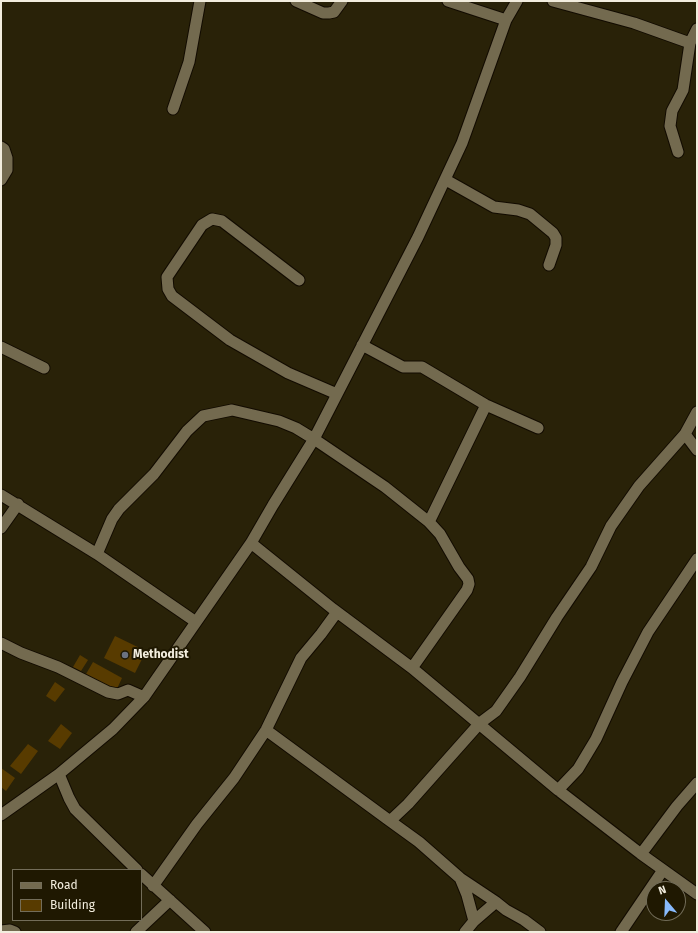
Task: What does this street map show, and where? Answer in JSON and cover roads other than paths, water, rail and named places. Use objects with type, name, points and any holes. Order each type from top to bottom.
[{"type":"street","points":[[173,109],[189,62],[200,1]]},
{"type":"street","points":[[296,1],[323,13],[334,12],[342,1]]},
{"type":"street","points":[[448,1],[506,20]]},
{"type":"street","points":[[1,815],[59,774],[113,729],[144,697],[251,543],[314,439],[446,180],[462,143],[506,20],[517,1]]},
{"type":"street","points":[[553,1],[634,23],[690,43]]},
{"type":"street","points":[[678,152],[670,126],[672,111],[683,90],[690,43],[697,29]]},
{"type":"street","points":[[1,147],[4,149],[7,158],[7,170],[1,180]]},
{"type":"street","points":[[446,180],[494,207],[518,210],[530,214],[553,233],[556,238],[556,245],[549,265]]},
{"type":"street","points":[[299,280],[222,221],[212,219],[202,225],[168,277],[168,289],[172,296],[230,340],[288,372],[337,394]]},
{"type":"street","points":[[362,345],[403,367],[422,367],[486,405],[538,428]]},
{"type":"street","points":[[1,347],[44,368]]},
{"type":"street","points":[[429,522],[486,405]]},
{"type":"street","points":[[97,554],[112,518],[154,474],[187,431],[203,416],[232,410],[279,421],[296,428],[314,439],[385,487],[429,522],[440,534],[459,567],[468,579],[469,584],[467,590],[412,668]]},
{"type":"street","points":[[390,821],[408,804],[480,723],[496,711],[520,677],[590,567],[611,526],[639,486],[685,434],[697,412]]},
{"type":"street","points":[[685,434],[697,450]]},
{"type":"street","points":[[1,495],[18,504],[97,554],[196,622]]},
{"type":"street","points":[[1,528],[18,504]]},
{"type":"street","points":[[251,543],[337,612],[412,668],[480,723],[528,766],[558,790],[662,870],[697,894]]},
{"type":"street","points":[[558,790],[578,769],[596,739],[622,682],[648,632],[697,559]]},
{"type":"street","points":[[153,886],[197,824],[234,778],[266,730],[301,658],[337,612]]},
{"type":"street","points":[[1,643],[21,653],[58,667],[108,692],[118,694],[128,690],[144,697]]},
{"type":"street","points":[[266,730],[419,842],[460,878],[540,932]]},
{"type":"street","points":[[59,774],[75,809],[136,869]]},
{"type":"street","points":[[641,854],[677,806],[697,784]]},
{"type":"street","points":[[621,932],[662,870]]},
{"type":"street","points":[[142,875],[205,932]]},
{"type":"street","points":[[460,878],[467,895],[474,921]]},
{"type":"street","points":[[136,932],[170,900]]},
{"type":"street","points":[[465,932],[474,921],[496,902]]},
{"type":"street","points":[[1,931],[10,930],[15,932]]},
{"type":"place","name":"Methodist","points":[[125,655]]}]
